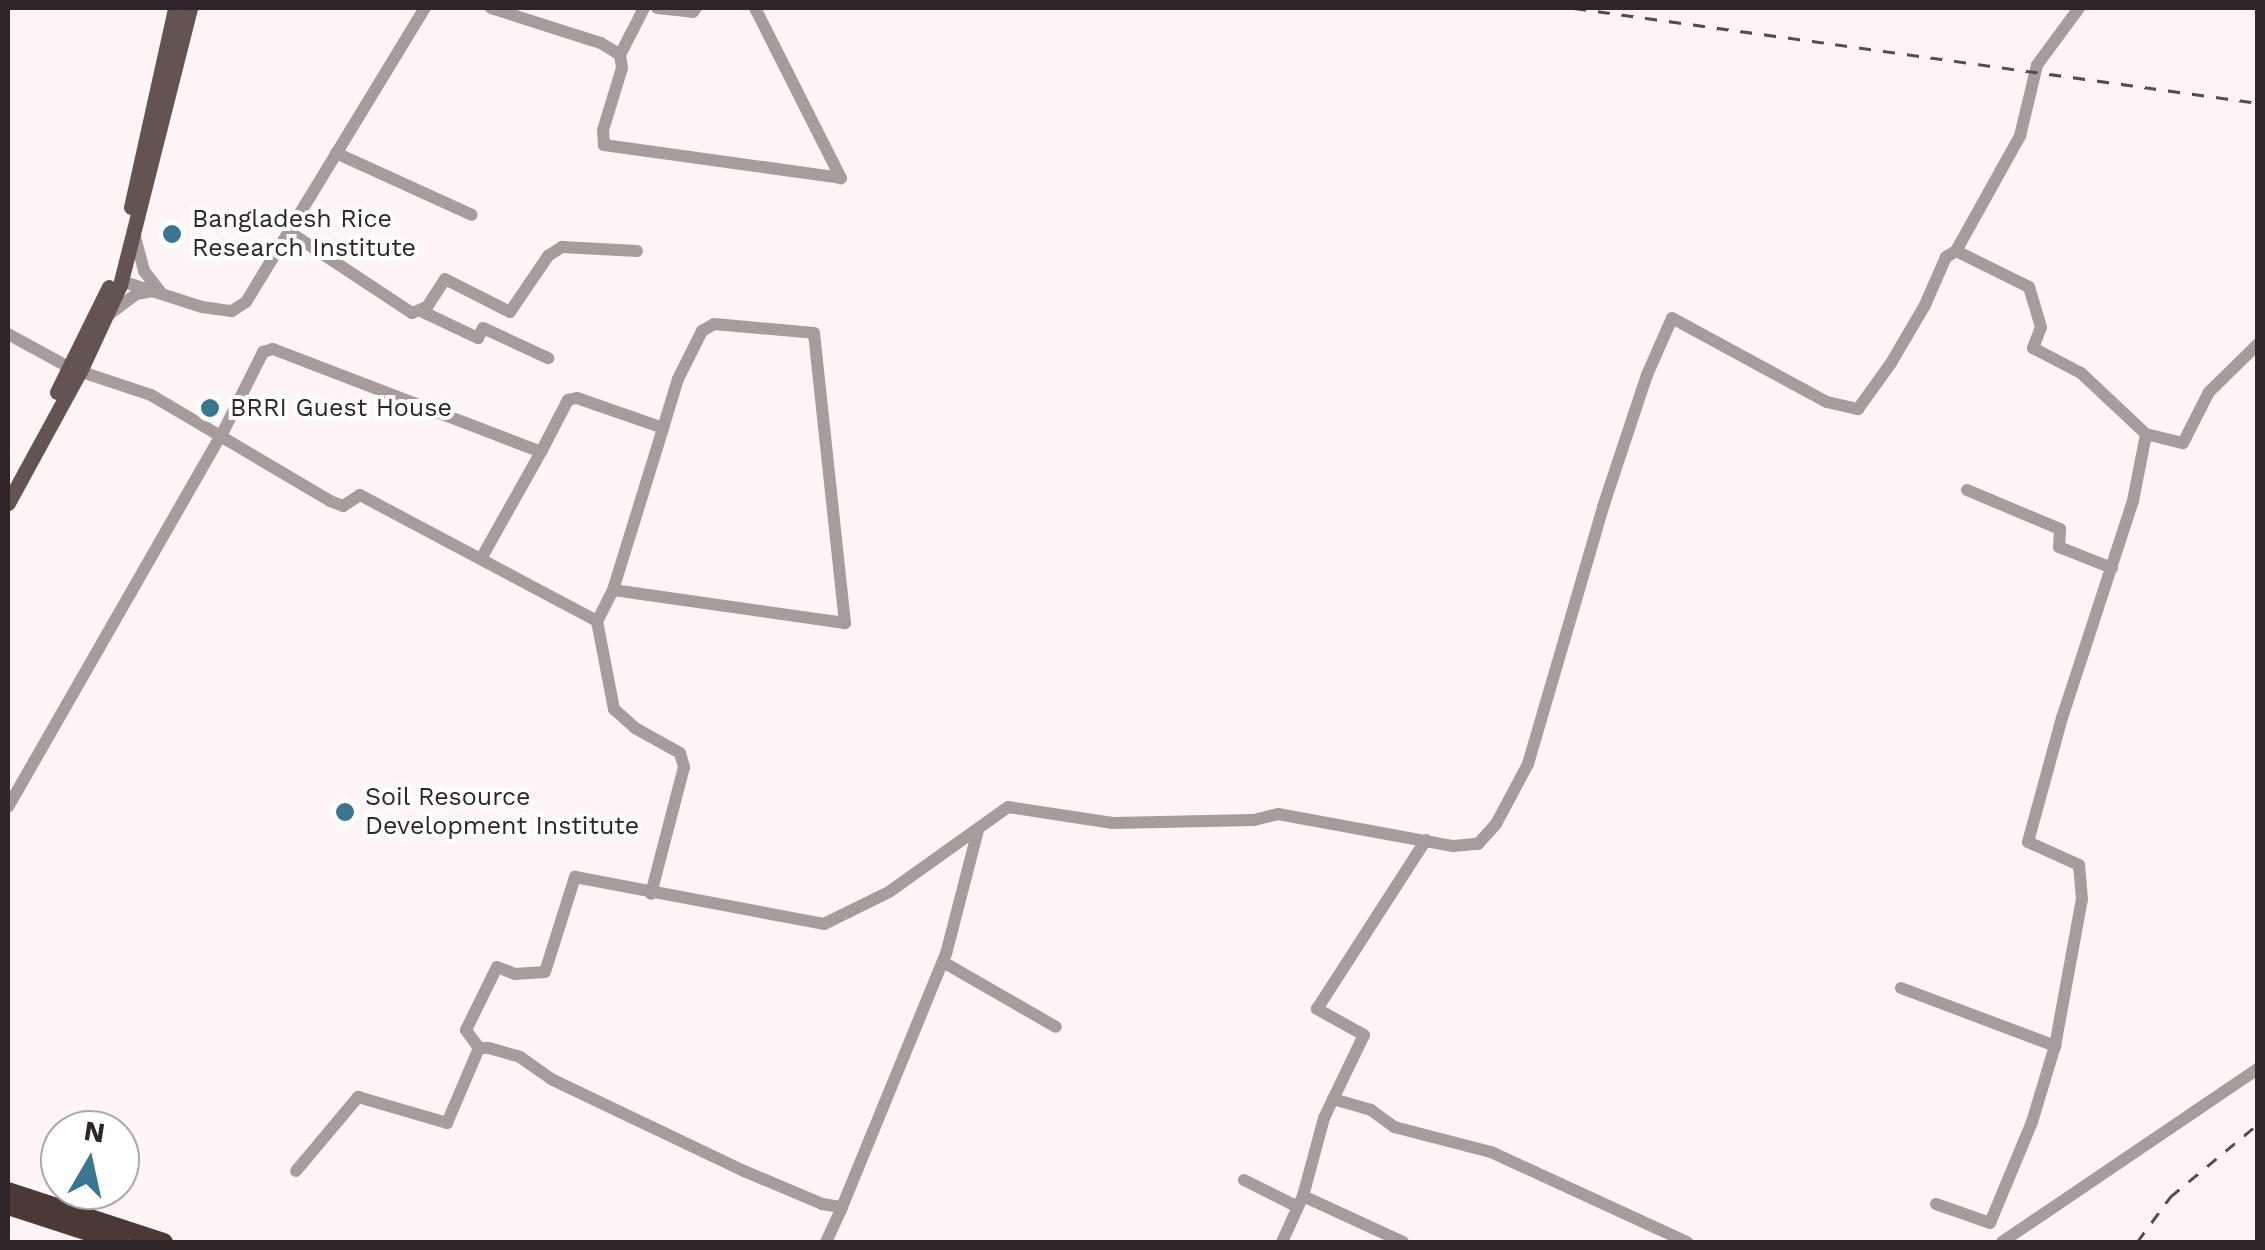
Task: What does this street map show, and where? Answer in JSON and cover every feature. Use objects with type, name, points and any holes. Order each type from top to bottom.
[{"type":"highway","points":[[8,1192],[164,1242]]},
{"type":"highway","points":[[8,1206],[118,1242]]},
{"type":"main road","points":[[8,503],[76,368],[110,286],[175,8]]},
{"type":"main road","points":[[8,483],[107,316],[122,280],[190,8]]},
{"type":"street","points":[[122,280],[232,311],[246,302],[424,8]]},
{"type":"street","points":[[491,8],[601,42],[620,56]]},
{"type":"street","points":[[644,8],[620,56],[622,68],[603,130],[604,146],[841,178],[755,8]]},
{"type":"street","points":[[657,8],[693,12],[696,8]]},
{"type":"street","points":[[842,1206],[822,1204],[744,1171],[552,1079],[520,1056],[479,1048],[466,1030],[498,967],[515,974],[545,972],[575,877],[824,924],[889,892],[1008,807],[1114,823],[1254,820],[1278,814],[1426,840],[1478,844],[1496,824],[1515,792],[1603,507],[1647,375],[1672,318],[1827,402],[1858,409],[1925,305],[1946,257],[1956,251],[2020,136],[2037,65],[2079,8]]},
{"type":"street","points":[[336,153],[472,215]]},
{"type":"street","points":[[290,233],[412,313],[423,312],[478,338],[483,328],[548,358]]},
{"type":"street","points":[[134,235],[144,271],[158,292]]},
{"type":"street","points":[[423,312],[445,279],[510,312],[548,256],[562,247],[637,251]]},
{"type":"street","points":[[1956,251],[2029,288],[2042,327],[2033,348],[2081,373],[2146,434],[2183,443],[2208,392],[2258,344]]},
{"type":"street","points":[[107,316],[136,294],[158,292]]},
{"type":"street","points":[[613,590],[845,623],[814,332],[714,324],[702,331],[678,379],[613,590],[597,622],[614,709],[635,728],[680,752],[684,767],[651,894]]},
{"type":"street","points":[[8,334],[76,368],[151,395],[330,501],[342,506],[360,495],[597,622]]},
{"type":"street","points":[[8,807],[222,434],[263,352],[273,349],[541,452]]},
{"type":"street","points":[[482,557],[568,400],[577,398],[663,428]]},
{"type":"street","points":[[1990,1223],[2032,1122],[2055,1046],[2082,900],[2079,864],[2028,842],[2062,718],[2133,501],[2146,434]]},
{"type":"street","points":[[1967,490],[2060,529],[2058,547],[2112,568]]},
{"type":"street","points":[[826,1242],[943,962],[978,830]]},
{"type":"street","points":[[1282,1242],[1301,1202],[1334,1099],[1364,1035],[1317,1009],[1426,840]]},
{"type":"street","points":[[943,962],[1056,1027]]},
{"type":"street","points":[[1900,988],[2055,1046]]},
{"type":"street","points":[[296,1171],[358,1098],[447,1123],[479,1048]]},
{"type":"street","points":[[1936,1204],[1990,1223],[2000,1242],[2258,1069]]},
{"type":"street","points":[[1334,1099],[1371,1110],[1394,1127],[1492,1152],[1688,1242]]},
{"type":"street","points":[[1244,1180],[1403,1242]]},
{"type":"railway","points":[[1574,8],[2258,103]]},
{"type":"railway","points":[[2137,1242],[2170,1197],[2258,1124]]},
{"type":"place","name":"Bangladesh Rice Research Institute","points":[[172,234]]},
{"type":"place","name":"BRRI Guest House","points":[[210,408]]},
{"type":"place","name":"Soil Resource Development Institute","points":[[345,812]]}]
